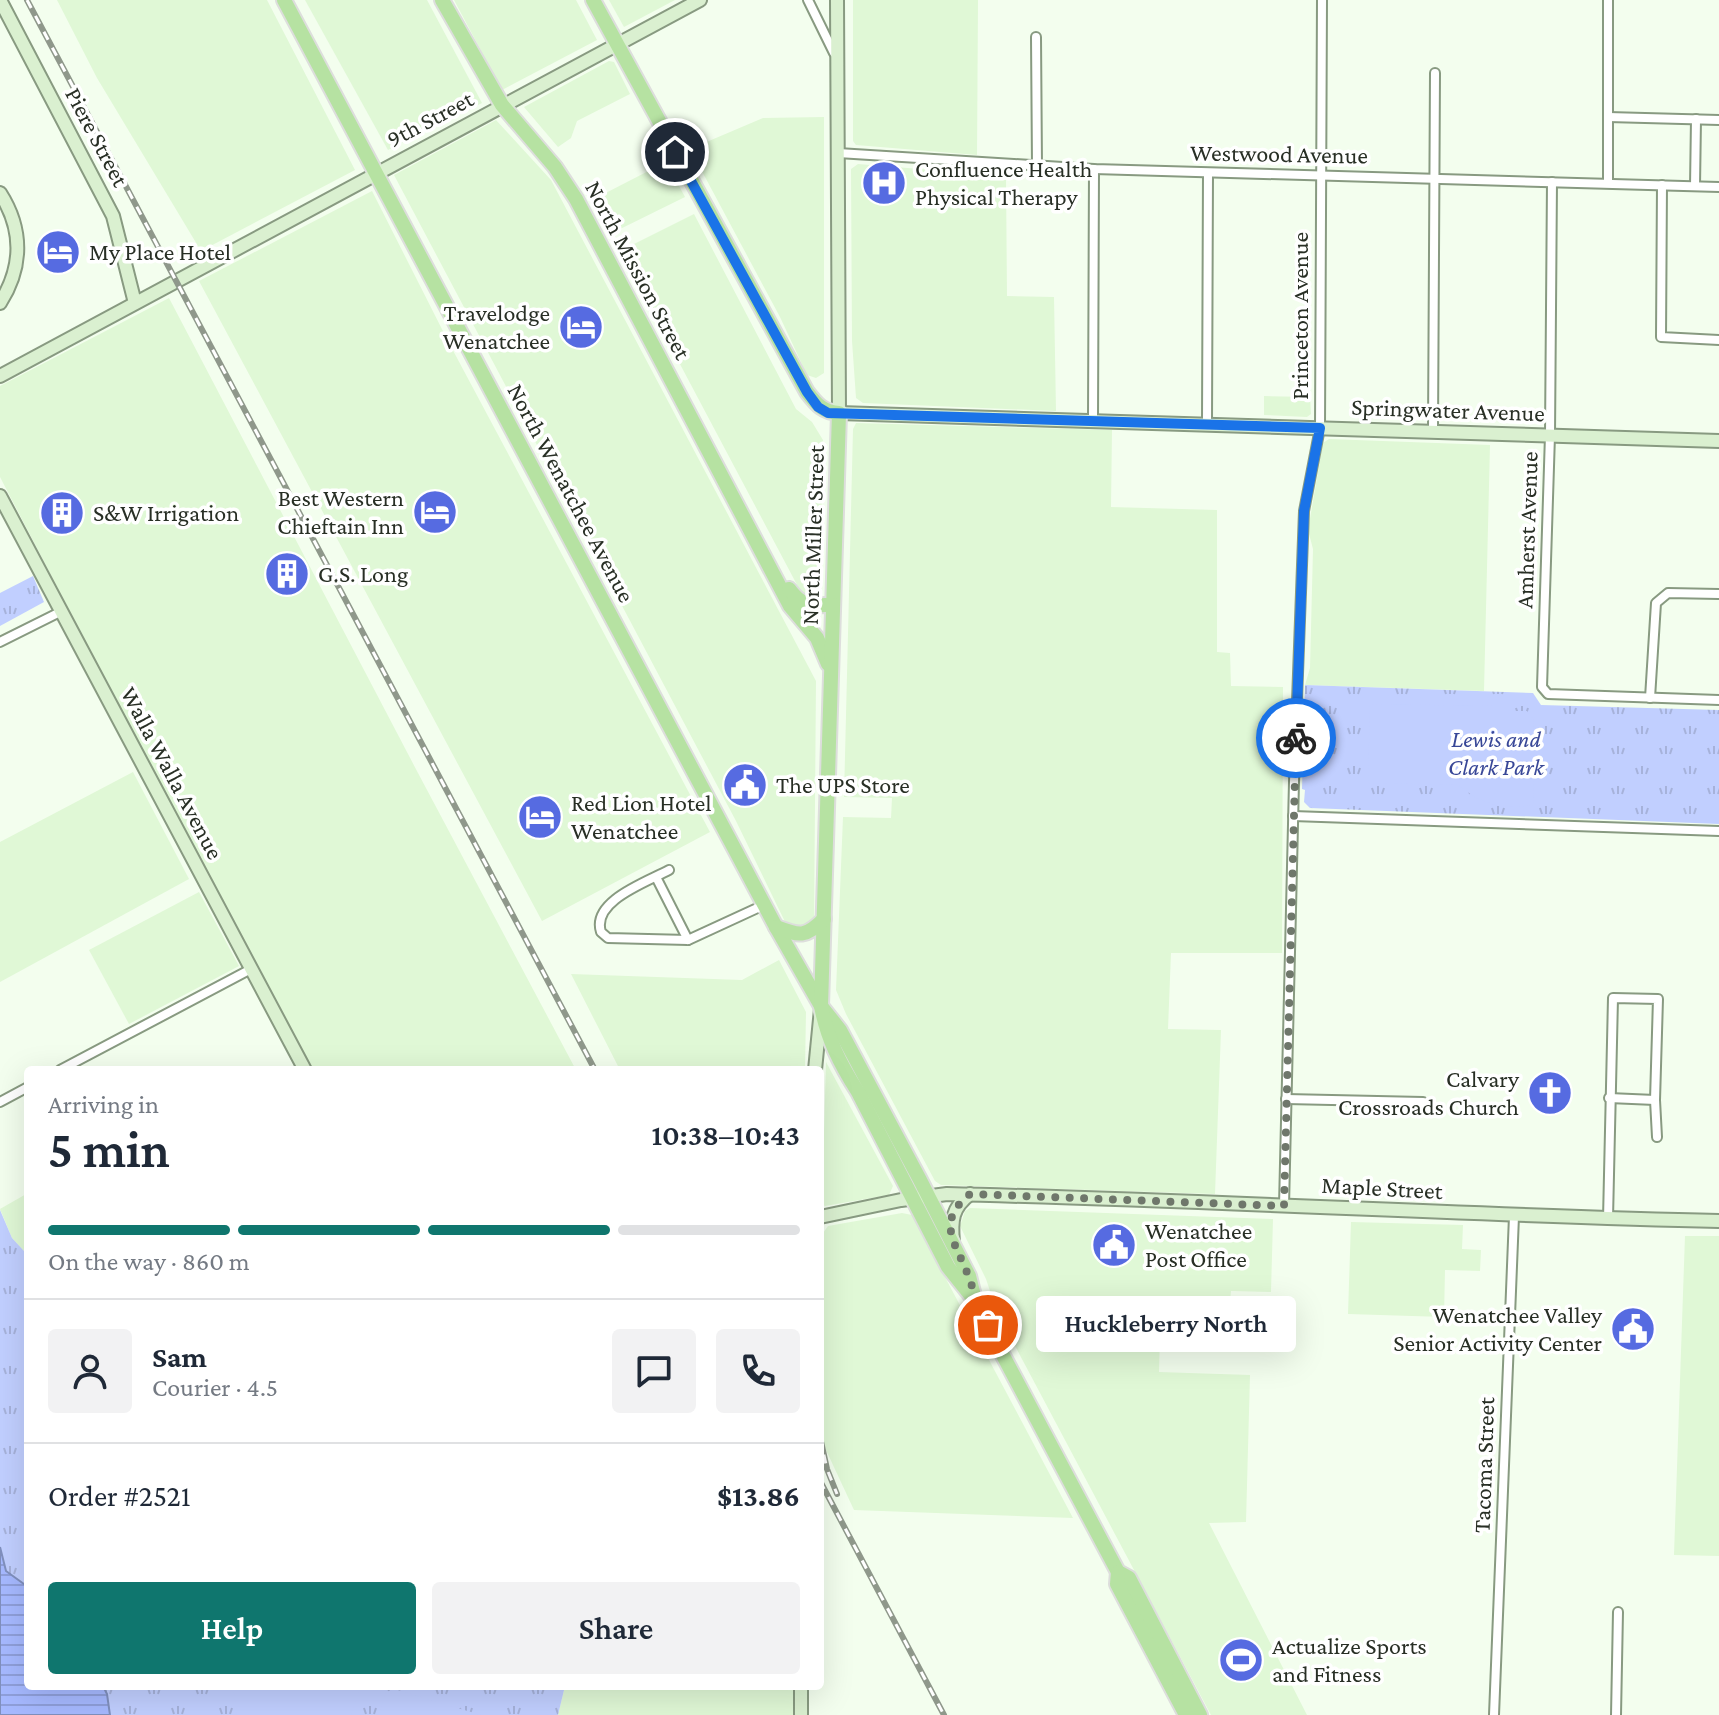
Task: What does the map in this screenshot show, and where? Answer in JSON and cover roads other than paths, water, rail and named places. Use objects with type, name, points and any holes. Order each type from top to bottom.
[{"type":"main road","name":"North Wenatchee Avenue","points":[[284,0],[764,905],[821,1006],[828,1039],[920,1197],[953,1245],[969,1276],[975,1300]]},
{"type":"main road","name":"North Mission Street","points":[[442,0],[502,105],[555,167],[576,199],[790,606],[817,638],[831,671]]},
{"type":"main road","points":[[593,0],[807,392],[818,407],[828,413],[839,413]]},
{"type":"main road","name":"North Miller Street","points":[[821,1006],[839,413]]},
{"type":"main road","name":"North Mission Street","points":[[775,575],[798,602],[833,605]]},
{"type":"main road","points":[[776,927],[802,935],[824,919]]},
{"type":"main road","name":"North Wenatchee Avenue","points":[[920,1197],[948,1267],[975,1300],[1118,1572],[1117,1584],[1186,1715]]},
{"type":"main road","name":"North Wenatchee Avenue","points":[[1118,1572],[1129,1578],[1200,1715]]},
{"type":"street","name":"9th Street","points":[[0,376],[700,0]]},
{"type":"street","points":[[808,0],[838,59]]},
{"type":"street","name":"North Miller Street","points":[[837,0],[839,413]]},
{"type":"street","name":"Princeton Avenue","points":[[1284,1206],[1304,511],[1320,428],[1322,0]]},
{"type":"street","points":[[1608,0],[1608,183]]},
{"type":"street","name":"Piere Street","points":[[1,5],[113,216],[135,303]]},
{"type":"street","points":[[1036,37],[1037,166]]},
{"type":"street","points":[[1433,432],[1435,73]]},
{"type":"street","points":[[1608,117],[1719,120]]},
{"type":"street","points":[[1695,186],[1696,119]]},
{"type":"street","name":"Westwood Avenue","points":[[838,153],[1094,169],[1719,187]]},
{"type":"street","points":[[1093,420],[1094,169]]},
{"type":"street","points":[[1207,423],[1208,173]]},
{"type":"street","name":"Amherst Avenue","points":[[1552,182],[1550,435],[1542,687],[1548,694],[1650,698]]},
{"type":"street","points":[[1662,185],[1661,337],[1719,340]]},
{"type":"street","points":[[0,193],[13,217],[18,246],[14,274],[0,303]]},
{"type":"street","name":"Springwater Avenue","points":[[839,413],[1719,441]]},
{"type":"street","name":"Walla Walla Avenue","points":[[0,496],[303,1066]]},
{"type":"street","points":[[1719,594],[1668,593],[1656,603],[1650,698],[1719,700]]},
{"type":"street","points":[[0,642],[62,611]]},
{"type":"street","points":[[1293,816],[1719,831]]},
{"type":"street","points":[[669,870],[621,896],[604,909],[599,921],[601,932],[608,938],[688,940],[764,905]]},
{"type":"street","points":[[656,877],[688,940]]},
{"type":"street","points":[[68,1066],[251,969]]},
{"type":"street","points":[[1608,1219],[1613,998],[1658,999],[1657,1137]]},
{"type":"street","name":"North Miller Street","points":[[815,1066],[821,1006]]},
{"type":"street","points":[[0,1102],[24,1089]]},
{"type":"street","points":[[1609,1098],[1655,1100]]},
{"type":"street","points":[[1286,1099],[1423,1102]]},
{"type":"street","points":[[953,1245],[951,1221],[958,1204],[970,1194]]},
{"type":"street","name":"Maple Street","points":[[824,1216],[920,1197],[970,1194],[1719,1221]]},
{"type":"street","name":"Tacoma Street","points":[[1494,1715],[1514,1216]]},
{"type":"street","points":[[1616,1715],[1618,1612]]},
{"type":"street","points":[[801,1690],[801,1715]]},
{"type":"railway","points":[[27,0],[593,1066]]},
{"type":"railway","points":[[824,1455],[837,1494]]},
{"type":"railway","points":[[824,1489],[944,1715]]},
{"type":"place","name":"Confluence Health Physical Therapy","points":[[884,183]]},
{"type":"place","name":"My Place Hotel","points":[[58,252]]},
{"type":"place","name":"Travelodge Wenatchee","points":[[581,327]]},
{"type":"place","name":"Best Western Chieftain Inn","points":[[435,512]]},
{"type":"place","name":"S&W Irrigation","points":[[62,513]]},
{"type":"place","name":"G.S. Long","points":[[287,574]]},
{"type":"place","name":"The UPS Store","points":[[745,785]]},
{"type":"place","name":"Red Lion Hotel Wenatchee","points":[[540,817]]},
{"type":"place","name":"Calvary Crossroads Church","points":[[1550,1093]]},
{"type":"place","name":"Wenatchee Post Office","points":[[1114,1245]]},
{"type":"place","name":"Huckleberry North","points":[[988,1325]]},
{"type":"place","name":"Wenatchee Valley Senior Activity Center","points":[[1633,1329]]},
{"type":"place","name":"Actualize Sports and Fitness","points":[[1241,1660]]},
{"type":"park label","name":"Lewis and Clark Park","points":[[1496,753]]}]
